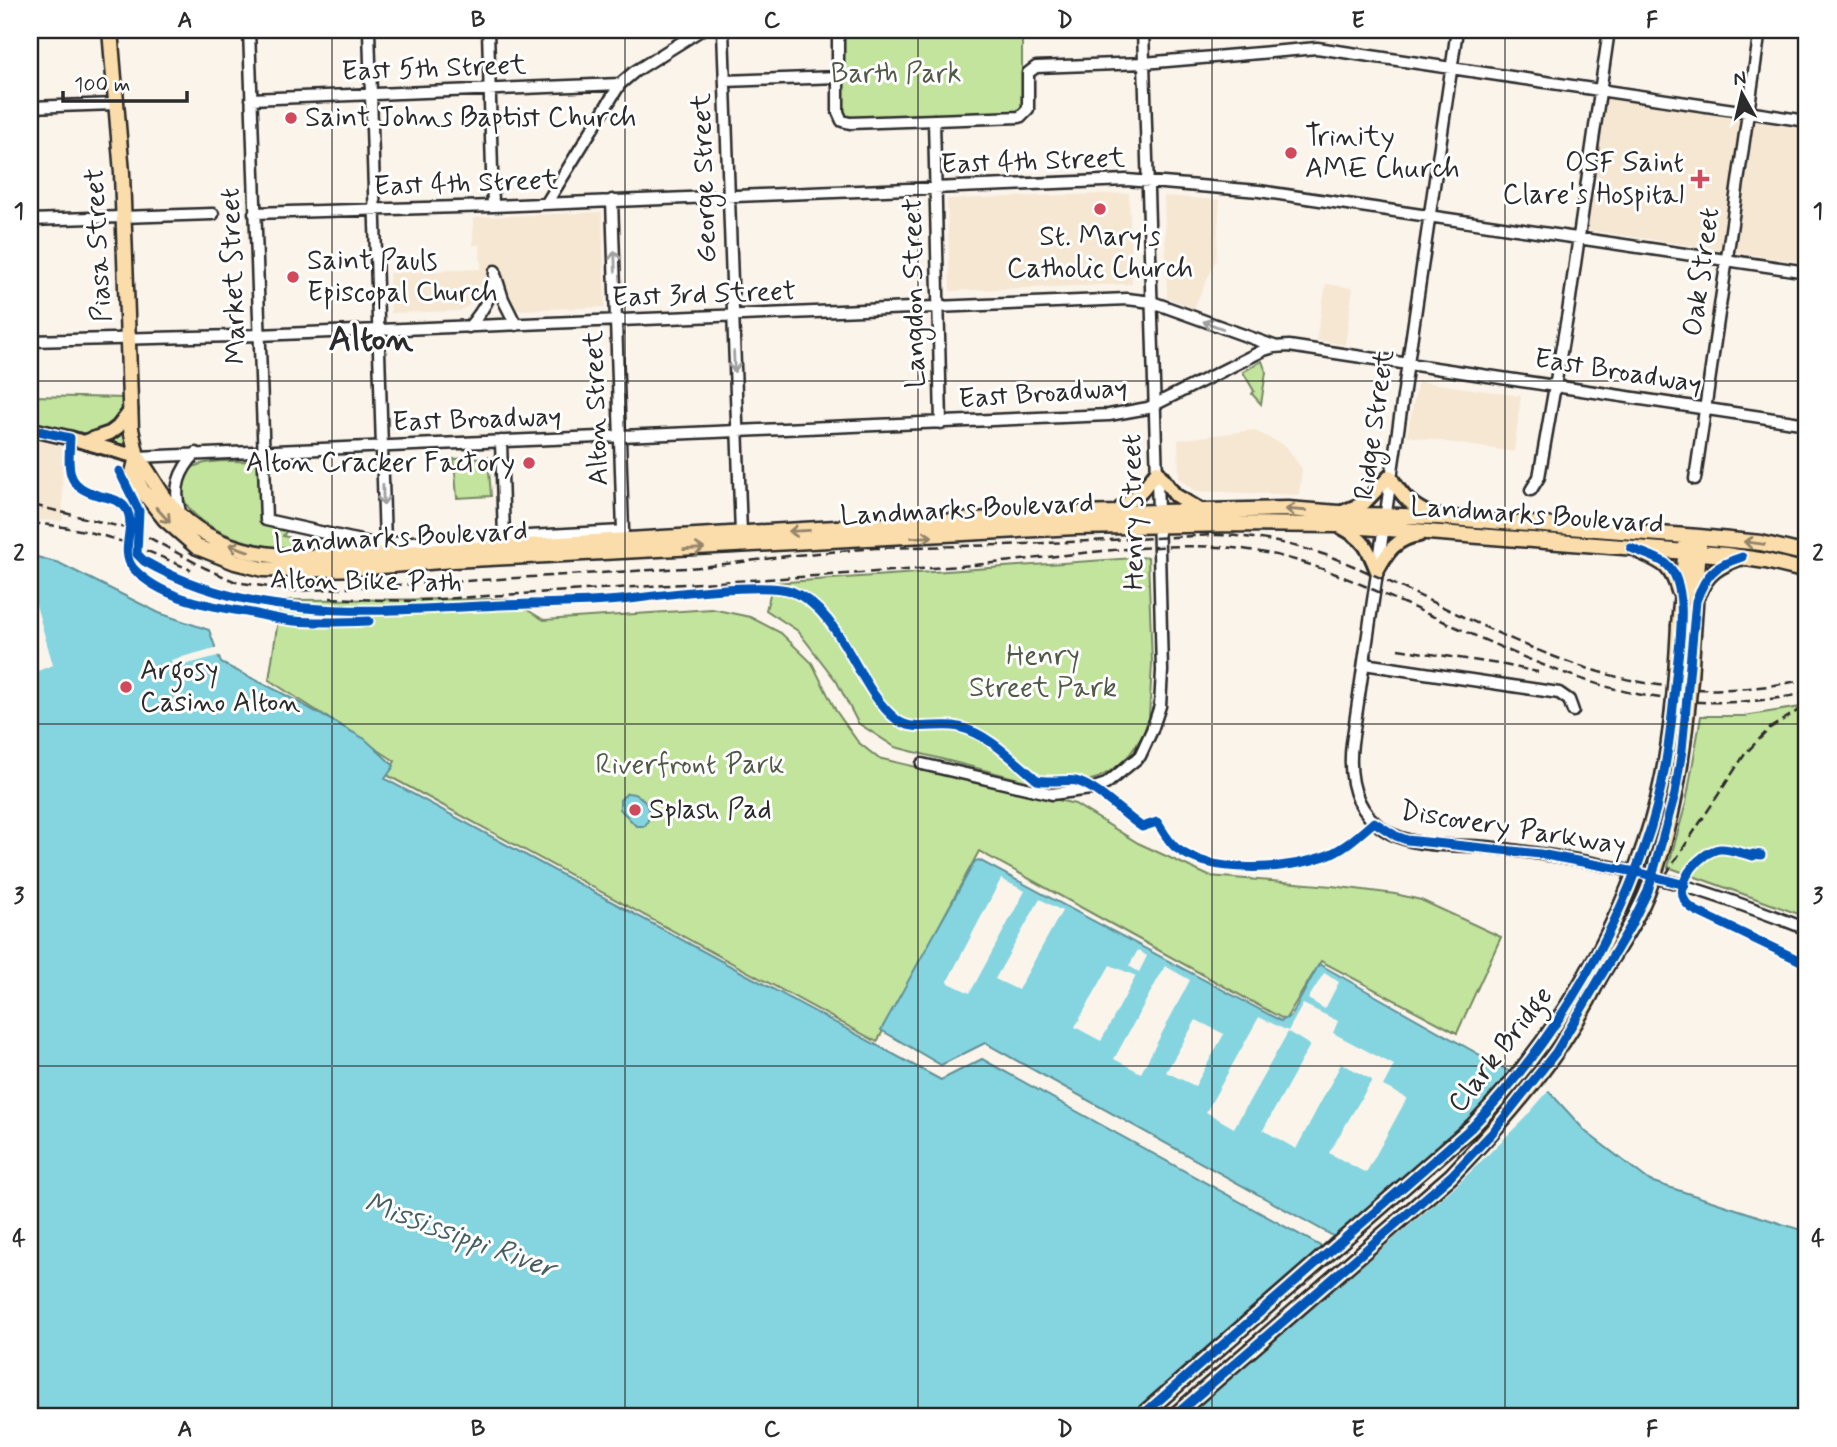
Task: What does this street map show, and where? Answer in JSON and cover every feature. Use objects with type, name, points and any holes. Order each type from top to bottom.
[{"type":"highway","name":"Piasa Street","points":[[110,30],[124,218],[131,429],[137,457]]},
{"type":"highway","name":"Landmarks Boulevard","points":[[137,457],[133,473],[142,490],[165,519],[197,547],[235,562],[263,569],[357,568],[1158,518],[1339,519],[1437,524],[1692,545],[1807,571]]},
{"type":"highway","name":"Landmarks Boulevard","points":[[137,457],[148,469],[166,500],[185,519],[229,545],[259,554],[295,558],[1116,512],[1158,518],[1202,511],[1288,509],[1339,519]]},
{"type":"highway","name":"Landmarks Boulevard","points":[[1437,524],[1631,548],[1761,543],[1807,554]]},
{"type":"highway","points":[[1686,626],[1692,545]]},
{"type":"highway","points":[[1631,548],[1666,564],[1689,602]]},
{"type":"highway","points":[[1689,602],[1709,574],[1742,557]]},
{"type":"highway","name":"Clark Bridge","points":[[1140,1417],[1472,1127],[1497,1101],[1554,1026],[1611,929],[1645,846],[1659,796],[1686,626]]},
{"type":"highway","name":"Clark Bridge","points":[[1173,1417],[1451,1176],[1492,1133],[1556,1052],[1630,927],[1648,891],[1662,847],[1677,783],[1687,714],[1686,626]]},
{"type":"main road","points":[[85,442],[110,433],[131,410]]},
{"type":"main road","points":[[30,429],[137,457]]},
{"type":"main road","points":[[1116,512],[1140,493],[1157,471],[1175,495],[1202,511]]},
{"type":"main road","points":[[1377,571],[1370,551],[1360,537],[1339,519],[1364,503],[1391,476],[1404,498],[1437,524]]},
{"type":"main road","points":[[1377,571],[1391,547],[1406,537],[1437,524]]},
{"type":"street","name":"Market Street","points":[[249,30],[266,520],[365,544],[385,544]]},
{"type":"street","points":[[369,30],[385,544],[504,538],[501,441]]},
{"type":"street","points":[[488,30],[493,206]]},
{"type":"street","points":[[546,204],[620,84],[701,30]]},
{"type":"street","name":"George Street","points":[[723,30],[741,534]]},
{"type":"street","points":[[838,30],[838,113],[842,121],[850,123],[1020,117],[1028,109],[1028,74],[1033,68],[1144,63],[1317,48],[1807,121]]},
{"type":"street","name":"Henry Street","points":[[922,764],[1052,794],[1080,791],[1106,784],[1129,766],[1146,744],[1160,706],[1162,671],[1157,471],[1143,30]]},
{"type":"street","name":"Ridge Street","points":[[1374,822],[1359,803],[1350,774],[1350,760],[1457,30]]},
{"type":"street","points":[[1531,490],[1539,477],[1555,386],[1609,30]]},
{"type":"street","name":"Oak Street","points":[[1695,479],[1760,30]]},
{"type":"street","points":[[725,81],[838,77]]},
{"type":"street","name":"East 5th Street","points":[[251,99],[620,84]]},
{"type":"street","points":[[30,107],[115,104]]},
{"type":"street","name":"Langdon Street","points":[[934,120],[941,424]]},
{"type":"street","name":"East 4th Street","points":[[254,213],[1128,180],[1259,191],[1807,272]]},
{"type":"street","name":"Alton Street","points":[[504,538],[624,531],[612,200]]},
{"type":"street","points":[[30,220],[213,214]]},
{"type":"street","points":[[469,327],[485,305],[494,284],[495,271],[503,299],[516,325]]},
{"type":"street","name":"East 3rd Street","points":[[30,341],[469,327],[1128,299],[1152,302],[1274,347]]},
{"type":"street","name":"East Broadway","points":[[137,457],[1108,415],[1155,405],[1274,347],[1310,349],[1408,363],[1807,424]]},
{"type":"street","points":[[185,519],[180,512],[176,487],[183,470],[196,453]]},
{"type":"street","points":[[1364,664],[1559,693],[1569,700],[1573,711]]},
{"type":"street","name":"Discovery Parkway","points":[[1374,822],[1396,836],[1419,842],[1540,854],[1656,876],[1807,929]]},
{"type":"shaded area","name":"OSF Saint Clare's Hospital","points":[[1604,97],[1807,129],[1807,263],[1587,230]]},
{"type":"shaded area","points":[[1129,193],[1132,284],[950,291],[947,199]]},
{"type":"shaded area","points":[[1164,196],[1220,200],[1216,260],[1194,308],[1167,298]]},
{"type":"shaded area","points":[[602,212],[605,307],[515,310],[504,291],[479,291],[472,303],[460,311],[391,313],[389,273],[481,269],[480,245],[473,245],[473,219]]},
{"type":"shaded area","points":[[1326,284],[1353,288],[1345,345],[1316,340]]},
{"type":"shaded area","points":[[1418,381],[1521,396],[1514,452],[1407,436]]},
{"type":"shaded area","points":[[1253,430],[1286,446],[1302,469],[1299,495],[1194,491],[1179,478],[1178,440]]},
{"type":"shaded area","points":[[30,439],[62,446],[63,521],[30,520]]},
{"type":"green space","name":"Barth Park","points":[[842,30],[1033,30],[1022,31],[1022,109],[1018,113],[848,118],[843,112]]},
{"type":"green space","points":[[1262,361],[1266,372],[1261,404],[1252,394],[1254,391],[1243,372]]},
{"type":"green space","points":[[30,396],[128,398],[129,431],[124,450],[30,426]]},
{"type":"green space","points":[[488,457],[491,496],[457,498],[454,459]]},
{"type":"green space","points":[[257,461],[261,523],[288,529],[283,536],[320,545],[326,538],[369,548],[307,550],[260,545],[235,538],[203,522],[187,505],[182,485],[185,475],[192,468],[212,462]]},
{"type":"green space","name":"Henry Street Park","points":[[1148,557],[1152,663],[1149,718],[1143,735],[1117,767],[1098,778],[1073,785],[1046,786],[895,747],[858,723],[837,682],[798,631],[766,610],[773,583]]},
{"type":"green space","name":"Riverfront Park","points":[[509,599],[544,620],[712,609],[750,617],[781,633],[812,663],[836,711],[858,742],[878,758],[1075,804],[1138,843],[1209,876],[1395,894],[1421,900],[1501,937],[1457,1033],[1321,961],[1285,1020],[979,851],[877,1042],[387,775],[395,761],[269,680],[281,600]]},
{"type":"green space","points":[[1807,706],[1807,917],[1668,867],[1686,803],[1701,716],[1744,716]]},
{"type":"water","name":"Mississippi River","points":[[30,555],[59,563],[159,613],[209,630],[221,663],[365,739],[394,766],[385,779],[941,1080],[982,1059],[1322,1247],[1333,1236],[985,1043],[941,1065],[881,1030],[975,861],[979,860],[1281,1021],[1291,1016],[1319,964],[1510,1072],[1531,1096],[1546,1088],[1586,1132],[1650,1181],[1807,1232],[1807,1417],[30,1417]]},
{"type":"water","name":"Splash Pad","points":[[627,793],[638,796],[646,804],[649,815],[645,826],[636,826],[620,809],[620,800]]},
{"type":"pier","points":[[30,584],[53,665],[35,672],[30,653]]},
{"type":"pier","points":[[219,647],[221,655],[173,668],[171,660]]},
{"type":"pier","points":[[1001,879],[1025,891],[970,993],[947,982]]},
{"type":"pier","points":[[1040,899],[1062,911],[1018,990],[995,979]]},
{"type":"pier","points":[[1138,950],[1147,956],[1139,972],[1129,966]]},
{"type":"pier","points":[[1110,965],[1136,976],[1101,1041],[1075,1027]]},
{"type":"pier","points":[[1165,966],[1190,980],[1141,1073],[1114,1059]]},
{"type":"pier","points":[[1324,973],[1339,982],[1325,1009],[1308,999]]},
{"type":"pier","points":[[1303,1004],[1338,1021],[1333,1033],[1394,1065],[1383,1086],[1407,1098],[1366,1173],[1329,1153],[1372,1080],[1339,1062],[1341,1064],[1296,1149],[1263,1130],[1310,1045],[1288,1032],[1234,1128],[1206,1112],[1259,1017],[1288,1031]]},
{"type":"pier","points":[[1196,1020],[1224,1034],[1195,1086],[1166,1072]]},
{"type":"pier","points":[[1518,1076],[1532,1092],[1545,1084],[1551,1088],[1524,1119],[1458,1184],[1185,1417],[1135,1417],[1435,1159]]},
{"type":"railway","points":[[33,505],[137,531],[236,582],[295,591],[702,567],[875,548],[1217,535],[1246,537],[1288,544],[1329,556],[1503,635],[1559,658],[1615,676],[1675,687],[1738,689],[1807,679]]},
{"type":"railway","points":[[30,523],[94,533],[150,552],[191,570]]},
{"type":"railway","points":[[330,598],[410,601],[947,567],[1127,549],[1198,546],[1233,548],[1256,551],[1321,568],[1503,648],[1597,684],[1645,696],[1696,702],[1749,701],[1807,693]]},
{"type":"railway","points":[[1398,649],[1538,672]]},
{"type":"railway","points":[[1657,888],[1745,754],[1770,728],[1807,705]]},
{"type":"cycle path","points":[[30,429],[70,438],[69,461],[72,478],[83,489],[120,502],[124,506],[130,520],[127,553],[129,561],[133,568],[158,588],[188,600],[284,620],[369,621]]},
{"type":"cycle path","name":"Alton Bike Path","points":[[119,471],[139,511],[137,554],[144,561],[186,581],[229,595],[273,604],[318,609],[410,610],[604,601],[740,588],[791,591],[809,601],[824,615],[870,689],[897,720],[919,727],[959,727],[981,736],[1001,749],[1037,780],[1084,784],[1142,827],[1157,822],[1176,848],[1209,863],[1270,867],[1309,861],[1339,850],[1374,822],[1407,840],[1540,854],[1641,873],[1685,885]]},
{"type":"cycle path","points":[[1140,1417],[1472,1127],[1526,1065],[1594,961],[1629,886],[1657,806],[1669,741],[1681,633],[1681,599],[1673,572],[1665,563],[1631,548]]},
{"type":"cycle path","points":[[1173,1417],[1451,1176],[1492,1133],[1556,1052],[1630,927],[1648,891],[1675,794],[1682,750],[1696,601],[1712,572],[1742,557]]},
{"type":"cycle path","points":[[1761,855],[1753,856],[1724,849],[1705,855],[1687,876],[1682,892],[1684,899],[1696,911],[1807,964]]},
{"type":"place","name":"Saint Johns Baptist Church","points":[[291,118]]},
{"type":"place","name":"Trinity AME Church","points":[[1291,153]]},
{"type":"place","name":"OSF Saint Clare's Hospital","points":[[1700,179]]},
{"type":"place","name":"St. Mary's Catholic Church","points":[[1100,209]]},
{"type":"place","name":"Saint Pauls Episcopal Church","points":[[293,277]]},
{"type":"place","name":"Alton Cracker Factory","points":[[529,463]]},
{"type":"place","name":"Argosy Casino Alton","points":[[126,687]]},
{"type":"place","name":"Splash Pad","points":[[635,810]]},
{"type":"district","name":"Alton","points":[[371,340]]}]
